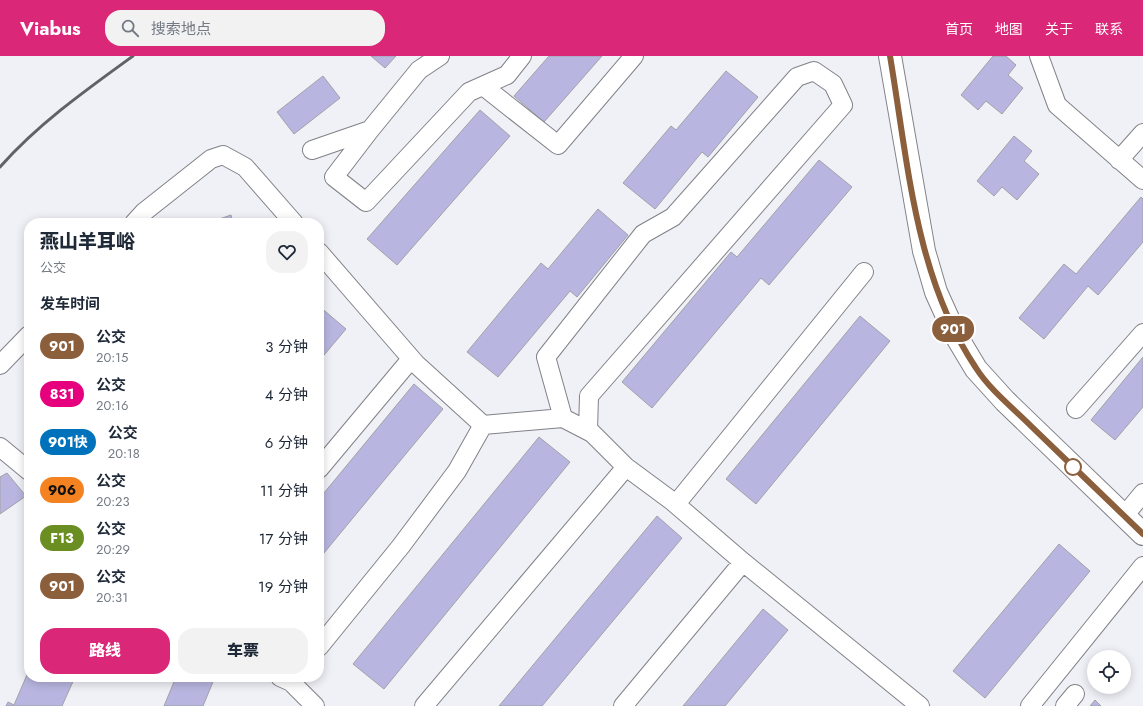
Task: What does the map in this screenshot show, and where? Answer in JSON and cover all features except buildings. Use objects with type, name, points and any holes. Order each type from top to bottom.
[{"type":"main road","points":[[890,56],[924,251],[936,292],[955,334],[976,369],[1005,401],[1143,534]]},
{"type":"street","points":[[440,56],[419,70],[334,177],[366,202],[469,92],[507,75],[522,56]]},
{"type":"street","points":[[483,86],[558,145],[634,56]]},
{"type":"street","points":[[1039,56],[1057,105],[1143,180]]},
{"type":"street","points":[[563,418],[546,357],[643,234],[673,217],[797,77],[814,71],[834,84],[843,105],[589,396],[588,431]]},
{"type":"street","points":[[312,150],[370,130]]},
{"type":"street","points":[[1119,160],[1143,133]]},
{"type":"street","points":[[139,218],[144,212],[211,159],[223,155],[245,167],[290,218]]},
{"type":"street","points":[[324,261],[411,359],[483,425],[563,418],[588,431],[626,467],[676,504],[743,562],[920,706]]},
{"type":"street","points":[[676,504],[864,272]]},
{"type":"street","points":[[1076,409],[1143,333]]},
{"type":"street","points":[[0,365],[24,339]]},
{"type":"street","points":[[324,463],[411,359]]},
{"type":"street","points":[[324,641],[401,546],[448,484],[483,425]]},
{"type":"street","points":[[0,447],[24,467]]},
{"type":"street","points":[[424,706],[626,467]]},
{"type":"street","points":[[1124,516],[1143,493]]},
{"type":"street","points":[[623,706],[743,562]]},
{"type":"street","points":[[1030,706],[1143,566]]},
{"type":"street","points":[[291,682],[315,706]]},
{"type":"railway","points":[[0,167],[46,122],[133,56]]},
{"type":"bus line","name":"901","points":[[890,56],[924,251],[936,292],[955,334],[976,369],[1005,401],[1143,534]]}]
